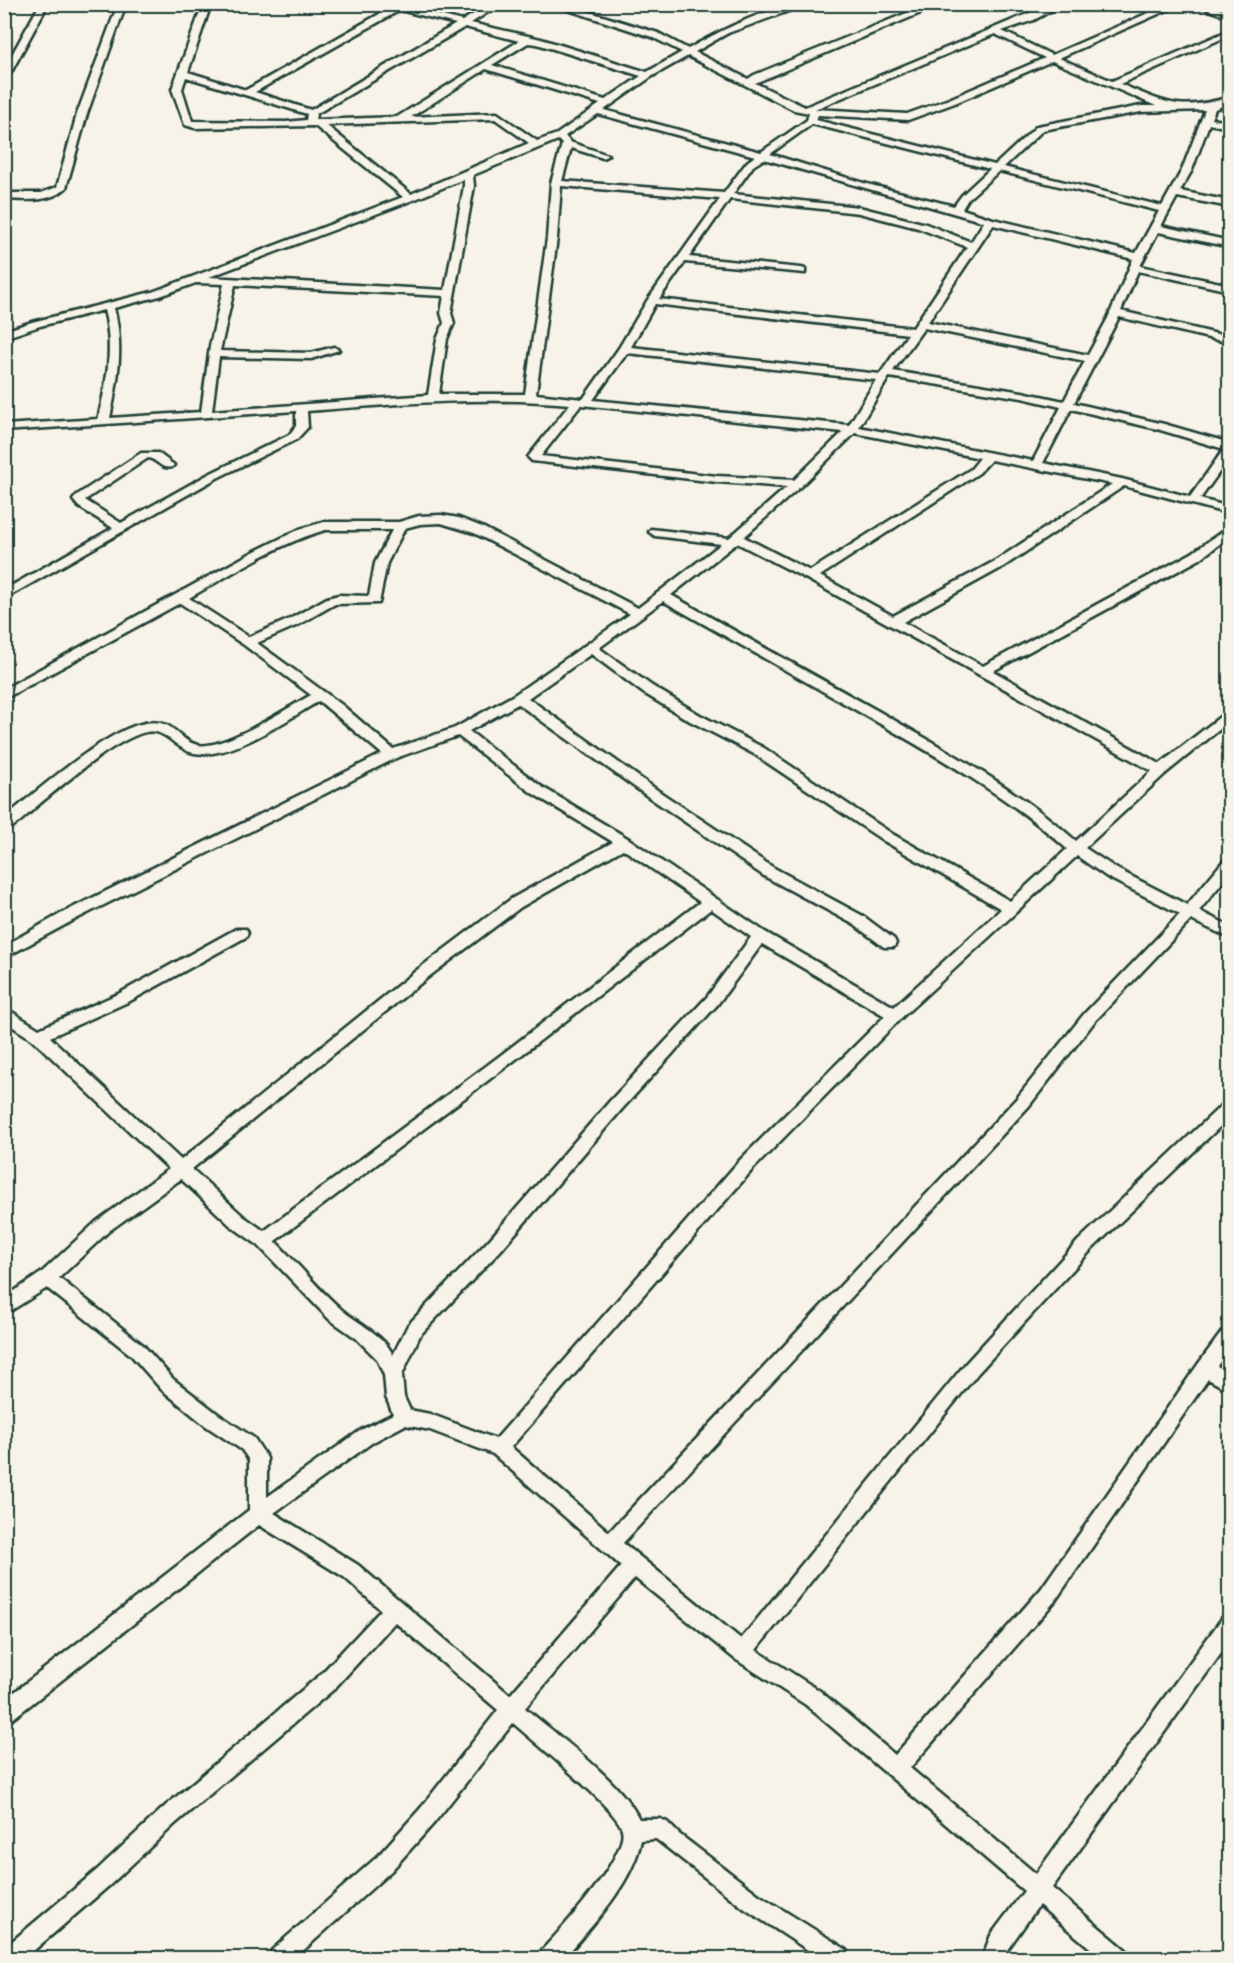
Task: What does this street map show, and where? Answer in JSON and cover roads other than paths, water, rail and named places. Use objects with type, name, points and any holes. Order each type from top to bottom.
[{"type":"street","points":[[4,78],[44,4]]},
{"type":"street","points":[[4,196],[37,198],[52,195],[61,189],[82,114],[122,4]]},
{"type":"street","points":[[207,4],[177,89],[188,123],[195,125],[286,125],[313,120],[399,120],[497,116],[536,144]]},
{"type":"street","points":[[313,120],[461,24],[496,4]]},
{"type":"street","points":[[554,4],[655,35],[785,103],[907,147],[1165,210]]},
{"type":"street","points":[[748,84],[757,77],[938,4]]},
{"type":"street","points":[[797,484],[717,479],[534,457],[624,349],[652,301],[750,164],[811,114],[842,93],[1031,18],[1059,4]]},
{"type":"street","points":[[811,114],[908,117],[1177,4]]},
{"type":"street","points":[[1198,4],[1230,16]]},
{"type":"street","points":[[530,397],[552,238],[556,183],[564,140],[597,111],[648,75],[688,51],[725,31],[797,5]]},
{"type":"street","points":[[247,93],[402,6],[461,24],[538,41],[648,75]]},
{"type":"street","points":[[995,31],[1173,110]]},
{"type":"street","points":[[1113,84],[1230,32]]},
{"type":"street","points":[[399,120],[526,40]]},
{"type":"street","points":[[4,49],[20,48]]},
{"type":"street","points":[[485,66],[608,104]]},
{"type":"street","points":[[183,73],[247,93],[313,120],[410,198]]},
{"type":"street","points":[[956,210],[965,197],[1040,128],[1142,109],[1173,110],[1194,106],[1211,107],[1230,100]]},
{"type":"street","points":[[1037,464],[1115,313],[1139,257],[1187,170],[1211,107]]},
{"type":"street","points":[[597,111],[763,154],[864,186],[990,221],[1139,257]]},
{"type":"street","points":[[1206,121],[1230,125]]},
{"type":"street","points":[[4,335],[36,324],[156,294],[195,280],[410,198],[536,144],[564,140],[603,155]]},
{"type":"street","points":[[433,397],[442,339],[449,323],[446,313],[448,293],[469,186],[468,174]]},
{"type":"street","points":[[556,183],[725,196],[859,210],[922,226],[973,246]]},
{"type":"street","points":[[1174,193],[1230,204]]},
{"type":"street","points":[[4,953],[69,916],[391,755],[460,731],[519,698],[639,614],[734,540],[797,484],[852,429],[884,375],[990,221]]},
{"type":"street","points":[[1155,228],[1230,244]]},
{"type":"street","points":[[682,259],[801,271]]},
{"type":"street","points":[[1136,268],[1230,288]]},
{"type":"street","points":[[195,280],[230,284],[448,293]]},
{"type":"street","points":[[206,416],[214,354],[230,284]]},
{"type":"street","points":[[652,301],[918,328],[1092,358]]},
{"type":"street","points":[[103,422],[114,378],[117,344],[114,321],[108,306]]},
{"type":"street","points":[[1115,313],[1230,340]]},
{"type":"street","points":[[624,349],[884,375],[1022,395],[1160,426],[1230,447],[1193,501]]},
{"type":"street","points":[[214,354],[310,356],[334,350]]},
{"type":"street","points":[[4,428],[206,416],[433,397],[480,395],[530,397],[852,429],[1122,482],[1230,511]]},
{"type":"street","points":[[4,595],[213,476],[294,437],[302,427],[301,408]]},
{"type":"street","points":[[122,529],[83,504],[79,500],[81,497],[145,455],[154,455],[168,465]]},
{"type":"street","points":[[811,576],[975,471],[989,455]]},
{"type":"street","points":[[894,621],[999,564],[1122,482]]},
{"type":"street","points":[[4,694],[180,597],[304,532],[324,526],[400,526],[419,520],[455,521],[478,530],[639,614]]},
{"type":"street","points":[[248,642],[339,599],[375,600],[381,563],[400,526]]},
{"type":"street","points":[[982,672],[1196,556],[1220,540],[1230,529]]},
{"type":"street","points":[[655,532],[734,540],[811,576],[1161,770]]},
{"type":"street","points":[[662,595],[920,741],[996,787],[1048,824],[1075,848],[1112,873],[1230,933]]},
{"type":"street","points":[[180,597],[248,642],[337,708],[391,755]]},
{"type":"street","points":[[591,648],[647,689],[695,718],[759,751],[890,838],[1011,908]]},
{"type":"street","points":[[4,826],[72,769],[133,731],[148,727],[168,729],[193,749],[205,751],[223,747],[319,696]]},
{"type":"street","points":[[519,698],[655,795],[769,872],[858,920],[889,943]]},
{"type":"street","points":[[499,1448],[747,1164],[895,1015],[1161,770],[1230,713]]},
{"type":"street","points":[[460,731],[537,790],[624,842],[760,936],[895,1015]]},
{"type":"street","points":[[4,1308],[47,1278],[103,1226],[148,1195],[422,974],[516,903],[624,842]]},
{"type":"street","points":[[611,1543],[1023,1102],[1089,1018],[1189,913],[1230,863]]},
{"type":"street","points":[[264,1240],[493,1069],[710,902]]},
{"type":"street","points":[[38,1036],[125,997],[241,933]]},
{"type":"street","points":[[393,1375],[414,1330],[495,1245],[616,1105],[712,1000],[760,936]]},
{"type":"street","points":[[4,1013],[38,1036],[237,1221],[264,1240],[336,1314],[362,1333],[384,1354],[393,1375],[395,1397],[404,1417]]},
{"type":"street","points":[[742,1652],[972,1368],[1084,1245],[1230,1107]]},
{"type":"street","points":[[47,1278],[136,1350],[167,1384],[212,1420],[248,1444],[258,1458],[258,1514]]},
{"type":"street","points":[[896,1769],[1048,1595],[1230,1334]]},
{"type":"street","points":[[1205,1368],[1230,1383]]},
{"type":"street","points":[[4,1713],[24,1695],[163,1591],[258,1514],[367,1436],[404,1417],[430,1422],[499,1448],[634,1565],[742,1652],[813,1698],[1039,1889],[1118,1959]]},
{"type":"street","points":[[258,1514],[351,1571],[426,1634],[624,1810],[633,1830],[628,1855],[590,1912],[550,1959]]},
{"type":"street","points":[[280,1959],[384,1864],[427,1816],[511,1709],[634,1565]]},
{"type":"street","points":[[9,1959],[104,1878],[169,1816],[327,1682],[394,1609]]},
{"type":"street","points":[[993,1959],[999,1943],[1230,1624]]},
{"type":"street","points":[[633,1830],[660,1829],[672,1841],[752,1902],[839,1959]]}]
